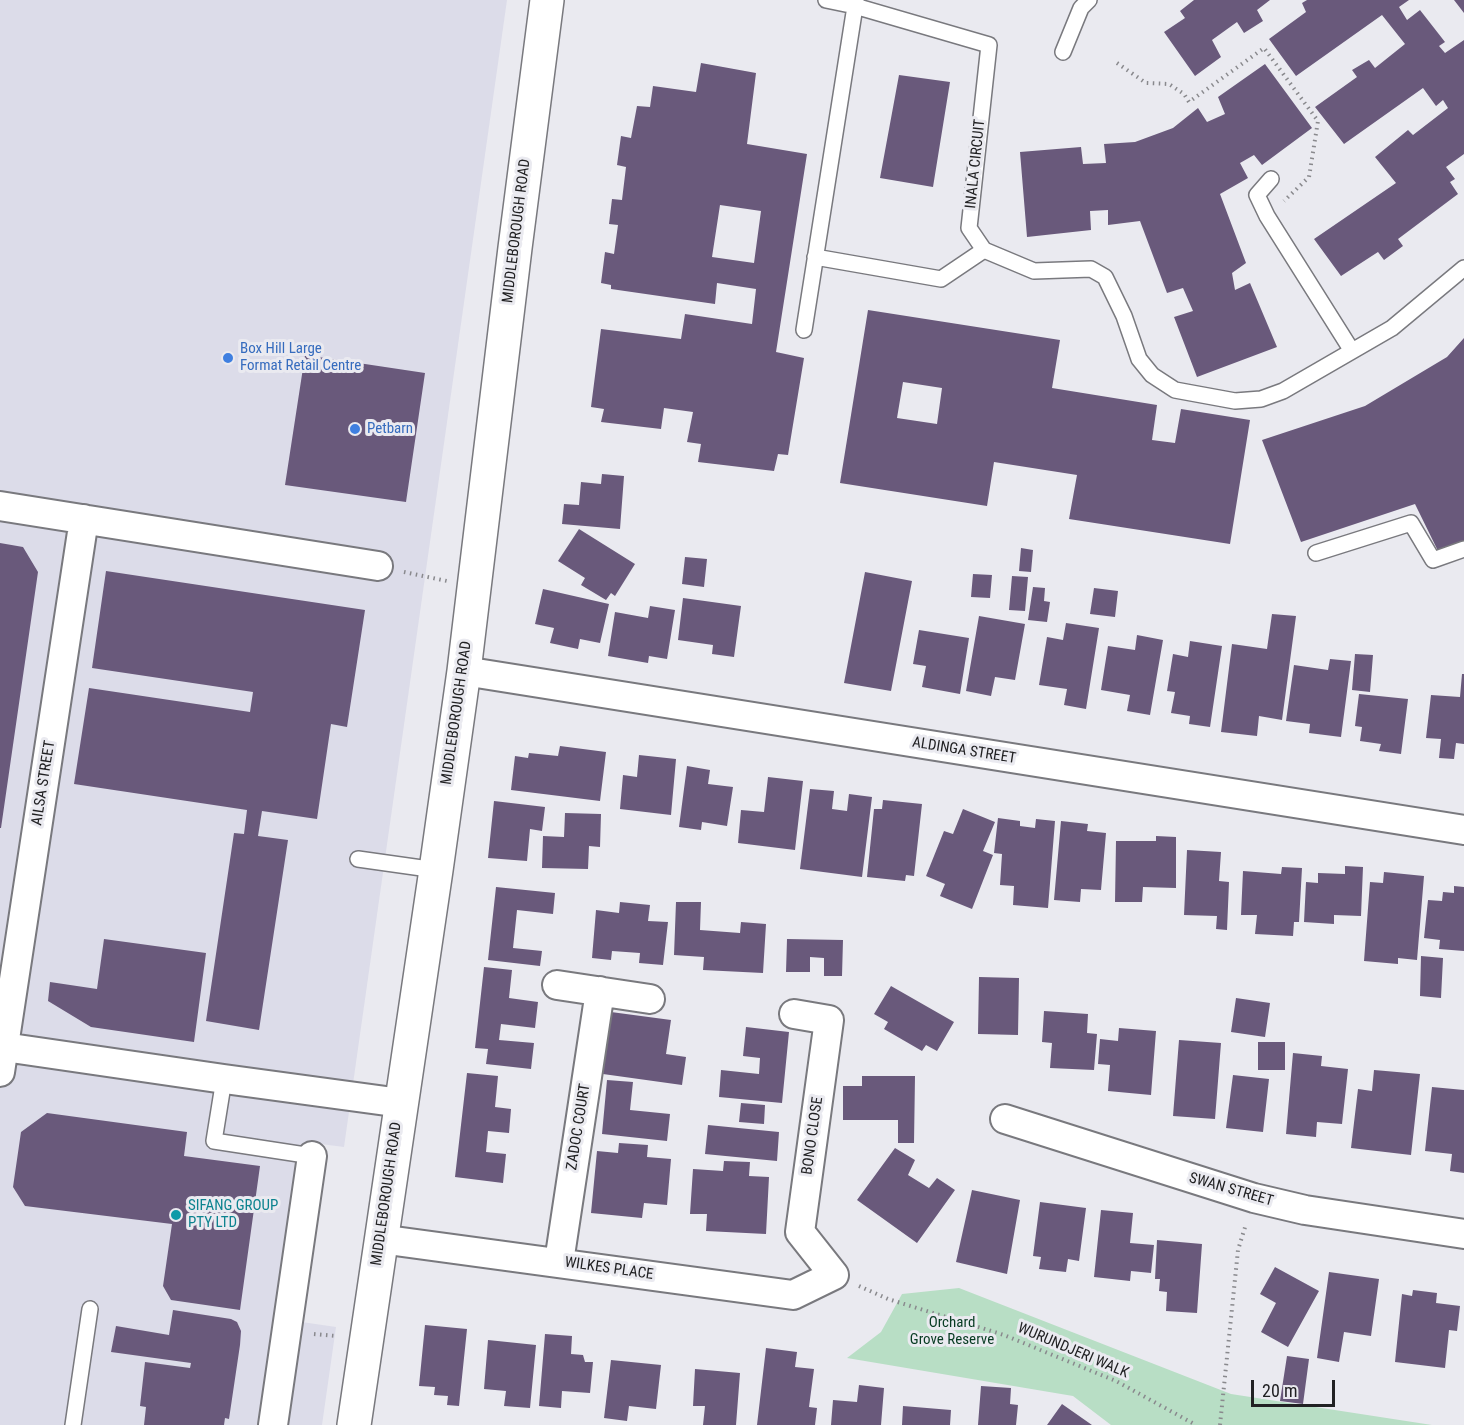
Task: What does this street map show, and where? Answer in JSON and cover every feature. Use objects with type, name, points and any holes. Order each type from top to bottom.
[{"type":"main road","name":"MIDDLEBOROUGH ROAD","points":[[354,1425],[464,671],[510,283],[547,0]]},
{"type":"street","points":[[0,506],[378,566]]},
{"type":"street","name":"AILSA STREET","points":[[84,519],[1,1055],[224,1079],[401,1103]]},
{"type":"street","name":"ALDINGA STREET","points":[[464,671],[1464,830]]},
{"type":"street","points":[[557,985],[650,999]]},
{"type":"street","name":"ZADOC COURT","points":[[559,1262],[600,991]]},
{"type":"street","name":"BONO CLOSE","points":[[795,1014],[829,1020],[800,1232],[834,1275]]},
{"type":"street","name":"SWAN STREET","points":[[1005,1119],[1254,1198],[1305,1210],[1464,1234]]},
{"type":"street","points":[[273,1425],[312,1156]]},
{"type":"street","name":"WILKES PLACE","points":[[381,1239],[793,1295],[834,1275]]},
{"type":"lane","name":"INALA CIRCUIT","points":[[826,0],[855,3],[989,45],[969,228],[984,250]]},
{"type":"lane","points":[[1063,52],[1082,8],[1089,0]]},
{"type":"lane","points":[[804,330],[855,3]]},
{"type":"lane","points":[[1271,179],[1257,195],[1267,216],[1352,351]]},
{"type":"lane","points":[[815,257],[940,279],[984,250],[1034,271],[1091,269],[1105,277],[1124,316],[1139,359],[1152,375],[1175,390],[1235,401],[1261,399],[1283,391],[1392,328],[1464,268]]},
{"type":"lane","points":[[1316,553],[1411,523],[1433,560],[1464,549]]},
{"type":"lane","points":[[358,860],[436,870]]},
{"type":"lane","points":[[224,1079],[214,1141],[312,1156]]},
{"type":"lane","points":[[73,1425],[90,1309]]},
{"type":"path","points":[[1118,63],[1146,83],[1169,84],[1184,94],[1189,102],[1263,48],[1318,121],[1309,177],[1267,216]]},
{"type":"path","points":[[378,566],[474,587]]},
{"type":"path","points":[[1220,1425],[1238,1250],[1254,1198]]},
{"type":"path","name":"WURUNDJERI WALK","points":[[834,1275],[888,1299],[1004,1335],[1116,1381],[1196,1425]]},
{"type":"path","points":[[286,1330],[366,1340]]},
{"type":"shaded area","points":[[0,0],[507,0],[344,1147],[313,1143],[288,1320],[336,1327],[322,1425],[0,1425]]},
{"type":"green space","name":"Orchard Grove Reserve","points":[[959,1288],[1231,1394],[1432,1425],[1111,1425],[1073,1396],[847,1358],[881,1332],[902,1294]]},
{"type":"building","points":[[1194,0],[1270,0],[1257,10],[1263,21],[1244,33],[1237,22],[1212,40],[1221,57],[1195,76],[1164,32],[1185,18],[1180,11]]},
{"type":"building","points":[[1307,0],[1409,0],[1399,7],[1407,20],[1420,10],[1445,42],[1439,46],[1445,53],[1464,40],[1464,154],[1446,167],[1455,179],[1450,182],[1458,194],[1398,239],[1403,246],[1384,260],[1378,252],[1341,276],[1314,239],[1396,183],[1375,157],[1408,130],[1413,135],[1448,108],[1443,100],[1436,106],[1423,88],[1344,144],[1315,107],[1357,77],[1352,70],[1369,60],[1375,68],[1405,44],[1382,15],[1296,76],[1269,39],[1306,12],[1302,3]]},
{"type":"building","points":[[1454,0],[1464,0],[1464,13]]},
{"type":"building","points":[[701,63],[756,73],[747,144],[807,154],[776,352],[804,358],[788,455],[778,454],[774,471],[698,462],[701,444],[687,442],[693,412],[664,408],[661,429],[601,422],[604,409],[591,407],[601,329],[681,339],[685,314],[752,324],[756,289],[717,283],[715,304],[611,289],[611,285],[601,283],[605,252],[614,254],[618,225],[609,224],[612,199],[622,200],[626,167],[617,165],[621,136],[631,138],[637,106],[650,107],[653,86],[696,92]],"holes":[[[720,205],[761,211],[754,263],[712,257]]]},
{"type":"building","points":[[1265,64],[1312,128],[1262,165],[1254,155],[1240,163],[1248,178],[1220,194],[1246,263],[1232,273],[1235,290],[1250,283],[1277,347],[1197,377],[1174,317],[1193,311],[1183,288],[1167,293],[1140,221],[1108,225],[1108,210],[1090,211],[1091,230],[1027,237],[1020,152],[1081,147],[1083,164],[1106,163],[1104,144],[1135,142],[1173,128],[1198,108],[1207,122],[1225,114],[1218,97]]},
{"type":"building","points":[[899,75],[950,82],[933,187],[880,178]]},
{"type":"building","points":[[868,310],[1060,340],[1052,388],[1157,405],[1152,440],[1175,443],[1181,409],[1250,420],[1230,544],[1069,519],[1077,475],[994,462],[987,506],[840,483]],"holes":[[[903,382],[942,388],[937,424],[897,418]]]},
{"type":"building","points":[[1464,338],[1464,542],[1439,553],[1415,504],[1301,542],[1262,440],[1365,406],[1447,357]]},
{"type":"building","name":"Petbarn","points":[[305,355],[425,373],[406,502],[285,485]]},
{"type":"building","points":[[602,474],[624,476],[620,529],[562,524],[564,504],[579,505],[581,482],[601,484]]},
{"type":"building","points":[[579,529],[635,564],[615,596],[611,593],[606,600],[581,585],[585,578],[558,561]]},
{"type":"building","points":[[0,543],[23,547],[38,572],[1,828],[0,828]]},
{"type":"building","points":[[1021,548],[1033,550],[1031,572],[1019,571]]},
{"type":"building","points":[[685,557],[707,559],[704,587],[682,584]]},
{"type":"building","points":[[106,571],[365,610],[347,727],[331,724],[317,819],[262,811],[258,836],[288,840],[259,1030],[206,1021],[234,833],[244,834],[247,810],[74,784],[89,688],[250,712],[253,692],[92,668]]},
{"type":"building","points":[[865,572],[912,581],[891,691],[844,683]]},
{"type":"building","points":[[973,574],[992,575],[990,598],[971,597]]},
{"type":"building","points":[[1012,576],[1028,577],[1025,611],[1009,610]]},
{"type":"building","points":[[1033,587],[1045,588],[1044,601],[1050,602],[1047,622],[1028,620]]},
{"type":"building","points":[[1094,588],[1118,591],[1115,617],[1090,614]]},
{"type":"building","points":[[543,589],[609,604],[600,643],[580,639],[578,649],[550,643],[554,628],[535,624]]},
{"type":"building","points":[[683,598],[741,606],[734,657],[712,654],[713,645],[678,640]]},
{"type":"building","points":[[650,606],[675,610],[667,659],[649,656],[648,663],[608,656],[615,612],[648,618]]},
{"type":"building","points":[[1272,614],[1296,616],[1282,720],[1259,716],[1257,736],[1221,732],[1232,644],[1267,649]]},
{"type":"building","points":[[979,616],[1025,624],[1015,680],[995,677],[991,696],[966,691]]},
{"type":"building","points":[[1066,623],[1099,628],[1086,709],[1064,705],[1067,689],[1039,685],[1047,637],[1063,640]]},
{"type":"building","points":[[919,630],[969,638],[960,694],[922,687],[926,666],[913,664]]},
{"type":"building","points":[[1137,635],[1163,640],[1150,715],[1127,711],[1130,695],[1101,690],[1108,646],[1135,650]]},
{"type":"building","points":[[1190,641],[1222,646],[1210,727],[1189,724],[1190,716],[1171,713],[1175,692],[1167,691],[1173,654],[1188,657]]},
{"type":"building","points":[[1355,654],[1373,655],[1370,692],[1352,690]]},
{"type":"building","points":[[1330,659],[1351,661],[1341,737],[1309,733],[1310,724],[1286,721],[1294,665],[1328,670]]},
{"type":"building","points":[[1462,674],[1464,674],[1464,744],[1456,743],[1454,759],[1439,758],[1441,739],[1426,738],[1431,695],[1460,697]]},
{"type":"building","points":[[1359,694],[1408,699],[1401,754],[1379,751],[1381,744],[1360,741],[1362,727],[1355,726]]},
{"type":"building","points":[[560,746],[606,752],[600,801],[511,790],[515,756],[528,758],[529,753],[558,756]]},
{"type":"building","points":[[639,755],[676,759],[671,815],[620,809],[623,775],[637,777]]},
{"type":"building","points":[[687,766],[710,770],[708,784],[733,787],[727,826],[702,822],[701,830],[679,827]]},
{"type":"building","points":[[768,777],[803,781],[795,850],[738,843],[741,810],[764,812]]},
{"type":"building","points":[[810,789],[834,791],[832,809],[847,811],[849,794],[872,797],[862,877],[800,869]]},
{"type":"building","points":[[883,800],[922,804],[914,876],[906,875],[905,881],[867,877],[874,809],[882,809]]},
{"type":"building","points":[[494,801],[545,807],[542,831],[530,829],[527,861],[488,858]]},
{"type":"building","points":[[963,809],[995,822],[983,851],[993,855],[972,909],[940,896],[945,884],[926,876],[944,831],[953,834]]},
{"type":"building","points":[[565,813],[601,814],[600,847],[589,846],[588,869],[542,868],[543,836],[564,837]]},
{"type":"building","points":[[998,818],[1020,821],[1020,826],[1035,828],[1036,819],[1055,821],[1048,908],[1013,905],[1014,886],[1000,885],[1002,854],[994,853]]},
{"type":"building","points":[[1061,821],[1088,824],[1087,831],[1106,833],[1101,890],[1081,889],[1080,902],[1054,900]]},
{"type":"building","points":[[1156,836],[1176,837],[1176,888],[1143,887],[1142,902],[1115,902],[1116,841],[1156,841]]},
{"type":"building","points":[[1187,850],[1221,852],[1219,881],[1229,882],[1227,930],[1216,929],[1217,916],[1184,915]]},
{"type":"building","points":[[1345,866],[1363,867],[1361,916],[1334,915],[1334,924],[1304,922],[1306,882],[1318,883],[1318,873],[1345,874]]},
{"type":"building","points":[[1282,867],[1302,868],[1299,922],[1294,922],[1293,936],[1255,934],[1257,915],[1241,915],[1243,871],[1281,874]]},
{"type":"building","points":[[1384,872],[1424,876],[1417,960],[1398,958],[1398,964],[1364,961],[1370,882],[1383,883]]},
{"type":"building","points":[[1454,886],[1464,887],[1464,951],[1439,949],[1440,940],[1424,938],[1428,900],[1442,901],[1443,892],[1454,893]]},
{"type":"building","points":[[496,887],[555,893],[553,914],[517,910],[513,948],[542,951],[540,966],[488,960]]},
{"type":"building","points":[[620,902],[650,905],[648,921],[668,922],[663,965],[639,963],[640,953],[612,951],[611,960],[592,958],[596,910],[619,913]]},
{"type":"building","points":[[676,902],[701,902],[700,930],[740,933],[741,922],[766,924],[763,973],[703,970],[704,957],[674,955]]},
{"type":"building","points":[[104,939],[206,953],[194,1042],[91,1027],[48,1001],[50,982],[97,989]]},
{"type":"building","points":[[787,939],[843,940],[842,976],[824,976],[824,958],[810,957],[810,972],[786,972]]},
{"type":"building","points":[[1421,956],[1443,958],[1441,998],[1420,996]]},
{"type":"building","points":[[484,967],[512,970],[509,998],[538,1002],[535,1028],[501,1024],[499,1040],[534,1043],[531,1069],[486,1064],[488,1049],[475,1048]]},
{"type":"building","points":[[979,977],[1019,978],[1018,1035],[978,1034]]},
{"type":"building","points":[[891,986],[954,1022],[937,1051],[926,1045],[922,1051],[884,1029],[888,1022],[874,1014]]},
{"type":"building","points":[[1236,998],[1270,1003],[1265,1037],[1231,1032]]},
{"type":"building","points":[[1044,1011],[1088,1014],[1087,1033],[1097,1034],[1094,1070],[1050,1068],[1052,1043],[1042,1042]]},
{"type":"building","points":[[611,1012],[671,1020],[666,1054],[686,1057],[682,1085],[603,1074]]},
{"type":"building","points":[[746,1027],[789,1032],[782,1103],[719,1097],[721,1070],[759,1074],[760,1058],[743,1056]]},
{"type":"building","points":[[1119,1028],[1156,1031],[1151,1095],[1108,1091],[1110,1065],[1098,1064],[1100,1039],[1118,1041]]},
{"type":"building","points":[[1179,1040],[1221,1043],[1215,1119],[1173,1116]]},
{"type":"building","points":[[1258,1042],[1285,1042],[1285,1070],[1258,1070]]},
{"type":"building","points":[[1293,1053],[1322,1056],[1321,1066],[1348,1069],[1342,1124],[1317,1122],[1316,1137],[1286,1134]]},
{"type":"building","points":[[1374,1070],[1420,1074],[1411,1155],[1351,1148],[1358,1089],[1372,1091]]},
{"type":"building","points":[[467,1073],[498,1076],[495,1107],[511,1109],[509,1133],[488,1131],[486,1152],[506,1154],[503,1183],[455,1177]]},
{"type":"building","points":[[1233,1075],[1269,1079],[1263,1132],[1226,1128]]},
{"type":"building","points":[[862,1076],[915,1076],[914,1143],[898,1143],[898,1120],[843,1120],[843,1086],[862,1086]]},
{"type":"building","points":[[607,1080],[633,1082],[630,1110],[670,1114],[667,1141],[602,1134]]},
{"type":"building","points":[[1432,1087],[1464,1090],[1464,1173],[1450,1171],[1452,1154],[1425,1151]]},
{"type":"building","points":[[741,1103],[765,1105],[764,1124],[739,1122]]},
{"type":"building","name":"SIFANG GROUP PTY LTD","points":[[47,1113],[187,1132],[184,1156],[260,1166],[240,1310],[171,1300],[163,1286],[172,1224],[25,1206],[13,1187],[21,1132]]},
{"type":"building","points":[[708,1125],[779,1132],[777,1161],[705,1154]]},
{"type":"building","points":[[619,1143],[648,1145],[647,1157],[671,1159],[667,1205],[644,1203],[642,1218],[591,1213],[597,1151],[618,1153]]},
{"type":"building","points":[[895,1148],[915,1160],[908,1175],[929,1188],[937,1178],[955,1190],[917,1243],[857,1200]]},
{"type":"building","points":[[724,1161],[750,1162],[749,1176],[769,1177],[766,1234],[706,1231],[707,1214],[690,1214],[693,1169],[723,1171]]},
{"type":"building","points":[[972,1190],[1020,1200],[1007,1274],[956,1262]]},
{"type":"building","points":[[1040,1202],[1086,1208],[1079,1261],[1068,1259],[1066,1272],[1039,1269],[1041,1257],[1033,1256]]},
{"type":"building","points":[[1101,1210],[1133,1213],[1130,1243],[1154,1245],[1151,1273],[1131,1271],[1130,1281],[1094,1277]]},
{"type":"building","points":[[1157,1240],[1202,1244],[1197,1313],[1166,1311],[1167,1292],[1159,1291],[1160,1279],[1155,1279]]},
{"type":"building","points":[[1275,1267],[1319,1291],[1288,1347],[1261,1332],[1276,1303],[1260,1294]]},
{"type":"building","points":[[1329,1272],[1379,1279],[1371,1336],[1344,1332],[1339,1362],[1317,1358]]},
{"type":"building","points":[[1413,1290],[1437,1293],[1436,1303],[1460,1306],[1457,1331],[1449,1330],[1445,1368],[1395,1362],[1402,1294],[1412,1296]]},
{"type":"building","points":[[173,1310],[231,1319],[237,1322],[241,1331],[229,1419],[225,1418],[224,1425],[144,1425],[146,1407],[140,1406],[145,1362],[190,1368],[191,1363],[111,1352],[116,1326],[169,1335]]},
{"type":"building","points":[[425,1325],[467,1329],[459,1406],[447,1405],[448,1396],[434,1395],[435,1387],[419,1386]]},
{"type":"building","points":[[545,1334],[572,1336],[571,1354],[583,1355],[585,1362],[593,1362],[590,1393],[562,1391],[561,1408],[539,1406]]},
{"type":"building","points":[[488,1340],[536,1345],[530,1408],[504,1406],[506,1391],[484,1389]]},
{"type":"building","points":[[766,1348],[797,1352],[795,1367],[814,1369],[809,1407],[817,1408],[815,1425],[757,1425]]},
{"type":"building","points":[[1287,1356],[1309,1359],[1303,1404],[1280,1401]]},
{"type":"building","points":[[611,1360],[661,1365],[656,1409],[629,1406],[627,1421],[604,1418]]},
{"type":"building","points":[[695,1369],[740,1373],[736,1425],[703,1425],[705,1406],[693,1406]]},
{"type":"building","points":[[859,1385],[884,1388],[881,1425],[831,1425],[833,1400],[857,1402]]},
{"type":"building","points":[[981,1386],[1011,1388],[1010,1404],[1018,1405],[1016,1425],[978,1425]]},
{"type":"building","points":[[1062,1404],[1092,1425],[1047,1425]]},
{"type":"building","points":[[903,1406],[951,1410],[950,1425],[902,1425]]},
{"type":"place","name":"Box Hill Large Format Retail Centre","points":[[228,358]]},
{"type":"place","name":"Petbarn","points":[[355,429]]},
{"type":"place","name":"SIFANG GROUP PTY LTD","points":[[176,1215]]}]
